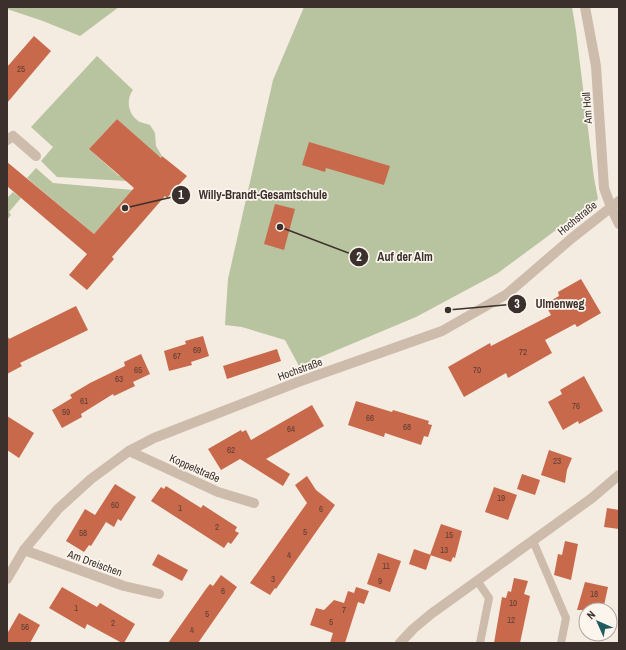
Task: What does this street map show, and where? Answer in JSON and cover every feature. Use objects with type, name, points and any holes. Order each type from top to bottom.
[{"type":"street","name":"Am Holl","points":[[585,7],[596,66],[604,188],[615,204],[619,224]]},
{"type":"street","points":[[7,140],[13,136],[36,156]]},
{"type":"street","name":"Hochstraße","points":[[7,579],[24,550],[64,504],[90,479],[129,451],[154,438],[284,388],[442,331],[506,294],[615,204]]},
{"type":"street","name":"Koppelstraße","points":[[129,451],[218,492],[254,503]]},
{"type":"street","points":[[400,643],[431,614],[478,582],[592,498],[619,475]]},
{"type":"street","name":"Am Dreischen","points":[[24,550],[124,586],[159,594]]},
{"type":"lane","points":[[533,541],[566,618],[561,643]]},
{"type":"lane","points":[[478,582],[489,598],[480,643]]},
{"type":"green space","points":[[7,7],[119,7],[80,36],[43,21],[7,9]]},
{"type":"green space","points":[[304,7],[572,7],[598,199],[498,273],[416,317],[299,366],[285,340],[242,327],[225,325],[228,279],[273,80]]},
{"type":"green space","points":[[97,56],[133,90],[129,99],[129,108],[136,119],[150,125],[155,133],[156,146],[162,156],[149,170],[146,145],[117,119],[89,149],[119,176],[130,165],[127,181],[57,177],[41,161],[53,147],[31,127]]},
{"type":"green space","points":[[36,168],[53,183],[133,190],[94,234],[27,178]]},
{"type":"green space","points":[[13,192],[21,198],[9,212],[11,215],[7,220],[7,198]]},
{"type":"building","points":[[34,36],[51,51],[7,103],[7,67]]},
{"type":"building","points":[[117,119],[161,158],[162,156],[187,176],[167,198],[165,196],[112,257],[114,259],[87,290],[69,275],[87,254],[7,186],[7,162],[94,234],[134,188],[89,149]]},
{"type":"building","points":[[309,142],[390,166],[384,185],[326,168],[325,172],[302,165]]},
{"type":"building","points":[[275,204],[295,209],[284,250],[264,244]]},
{"type":"building","points":[[581,279],[601,313],[577,327],[575,324],[545,340],[552,353],[508,378],[506,373],[464,397],[448,367],[490,343],[491,346],[551,315],[545,304],[559,296],[558,292]]},
{"type":"building","points":[[76,306],[88,330],[20,363],[22,366],[7,374],[7,335],[9,339]]},
{"type":"building","points":[[203,336],[209,356],[191,362],[192,365],[169,371],[164,351],[186,344],[185,341]]},
{"type":"building","points":[[277,349],[281,361],[227,379],[223,366]]},
{"type":"building","points":[[141,354],[150,374],[133,382],[135,386],[114,396],[113,394],[81,414],[82,417],[62,428],[52,410],[72,398],[70,395],[90,383],[125,366],[124,362]]},
{"type":"building","points":[[584,376],[603,411],[579,424],[578,421],[563,430],[548,402],[562,394],[560,390]]},
{"type":"building","points":[[356,401],[429,421],[428,424],[432,425],[428,437],[424,436],[421,445],[385,433],[384,437],[348,425]]},
{"type":"building","points":[[312,405],[324,426],[266,459],[290,474],[283,486],[240,459],[221,470],[208,449],[241,430],[242,432],[246,430],[251,440]]},
{"type":"building","points":[[7,416],[34,433],[19,458],[7,450]]},
{"type":"building","points":[[549,450],[572,458],[567,470],[565,483],[541,475]]},
{"type":"building","points":[[522,474],[540,480],[535,495],[517,489]]},
{"type":"building","points":[[307,476],[316,490],[335,505],[276,589],[275,588],[270,595],[250,583],[307,503],[295,485]]},
{"type":"building","points":[[115,484],[136,497],[121,521],[118,519],[114,527],[106,522],[91,546],[89,545],[84,552],[66,541],[85,509],[95,515]]},
{"type":"building","points":[[166,486],[201,508],[203,505],[237,527],[235,531],[239,533],[231,544],[228,542],[224,548],[151,501],[161,487],[164,489]]},
{"type":"building","points":[[494,487],[517,495],[508,520],[485,512]]},
{"type":"building","points":[[607,508],[619,510],[619,529],[604,527]]},
{"type":"building","points":[[441,524],[462,531],[455,558],[453,557],[451,562],[430,555]]},
{"type":"building","points":[[565,541],[578,544],[571,580],[554,575],[558,554],[562,555]]},
{"type":"building","points":[[414,549],[431,555],[426,570],[409,564]]},
{"type":"building","points":[[378,553],[401,561],[390,592],[367,584]]},
{"type":"building","points":[[158,554],[188,570],[182,581],[152,565]]},
{"type":"building","points":[[221,575],[237,587],[198,643],[168,643],[206,589],[210,584],[213,586]]},
{"type":"building","points":[[514,578],[528,581],[524,594],[530,596],[520,643],[494,643],[502,597],[506,598],[508,591],[511,592]]},
{"type":"building","points":[[585,582],[608,587],[605,602],[579,602]]},
{"type":"building","points":[[62,587],[97,607],[100,603],[135,624],[124,643],[87,624],[85,629],[49,608]]},
{"type":"building","points":[[356,587],[369,591],[364,604],[358,602],[345,643],[330,643],[333,633],[310,625],[316,608],[324,610],[334,600],[344,603],[348,591],[354,593]]},
{"type":"building","points":[[19,613],[40,625],[30,643],[7,643],[7,634]]},
{"type":"place","name":"Willy-Brandt-Gesamtschule","points":[[125,208]]},
{"type":"place","name":"Auf der Alm","points":[[280,227]]},
{"type":"place","name":"Ulmenweg","points":[[448,310]]}]
